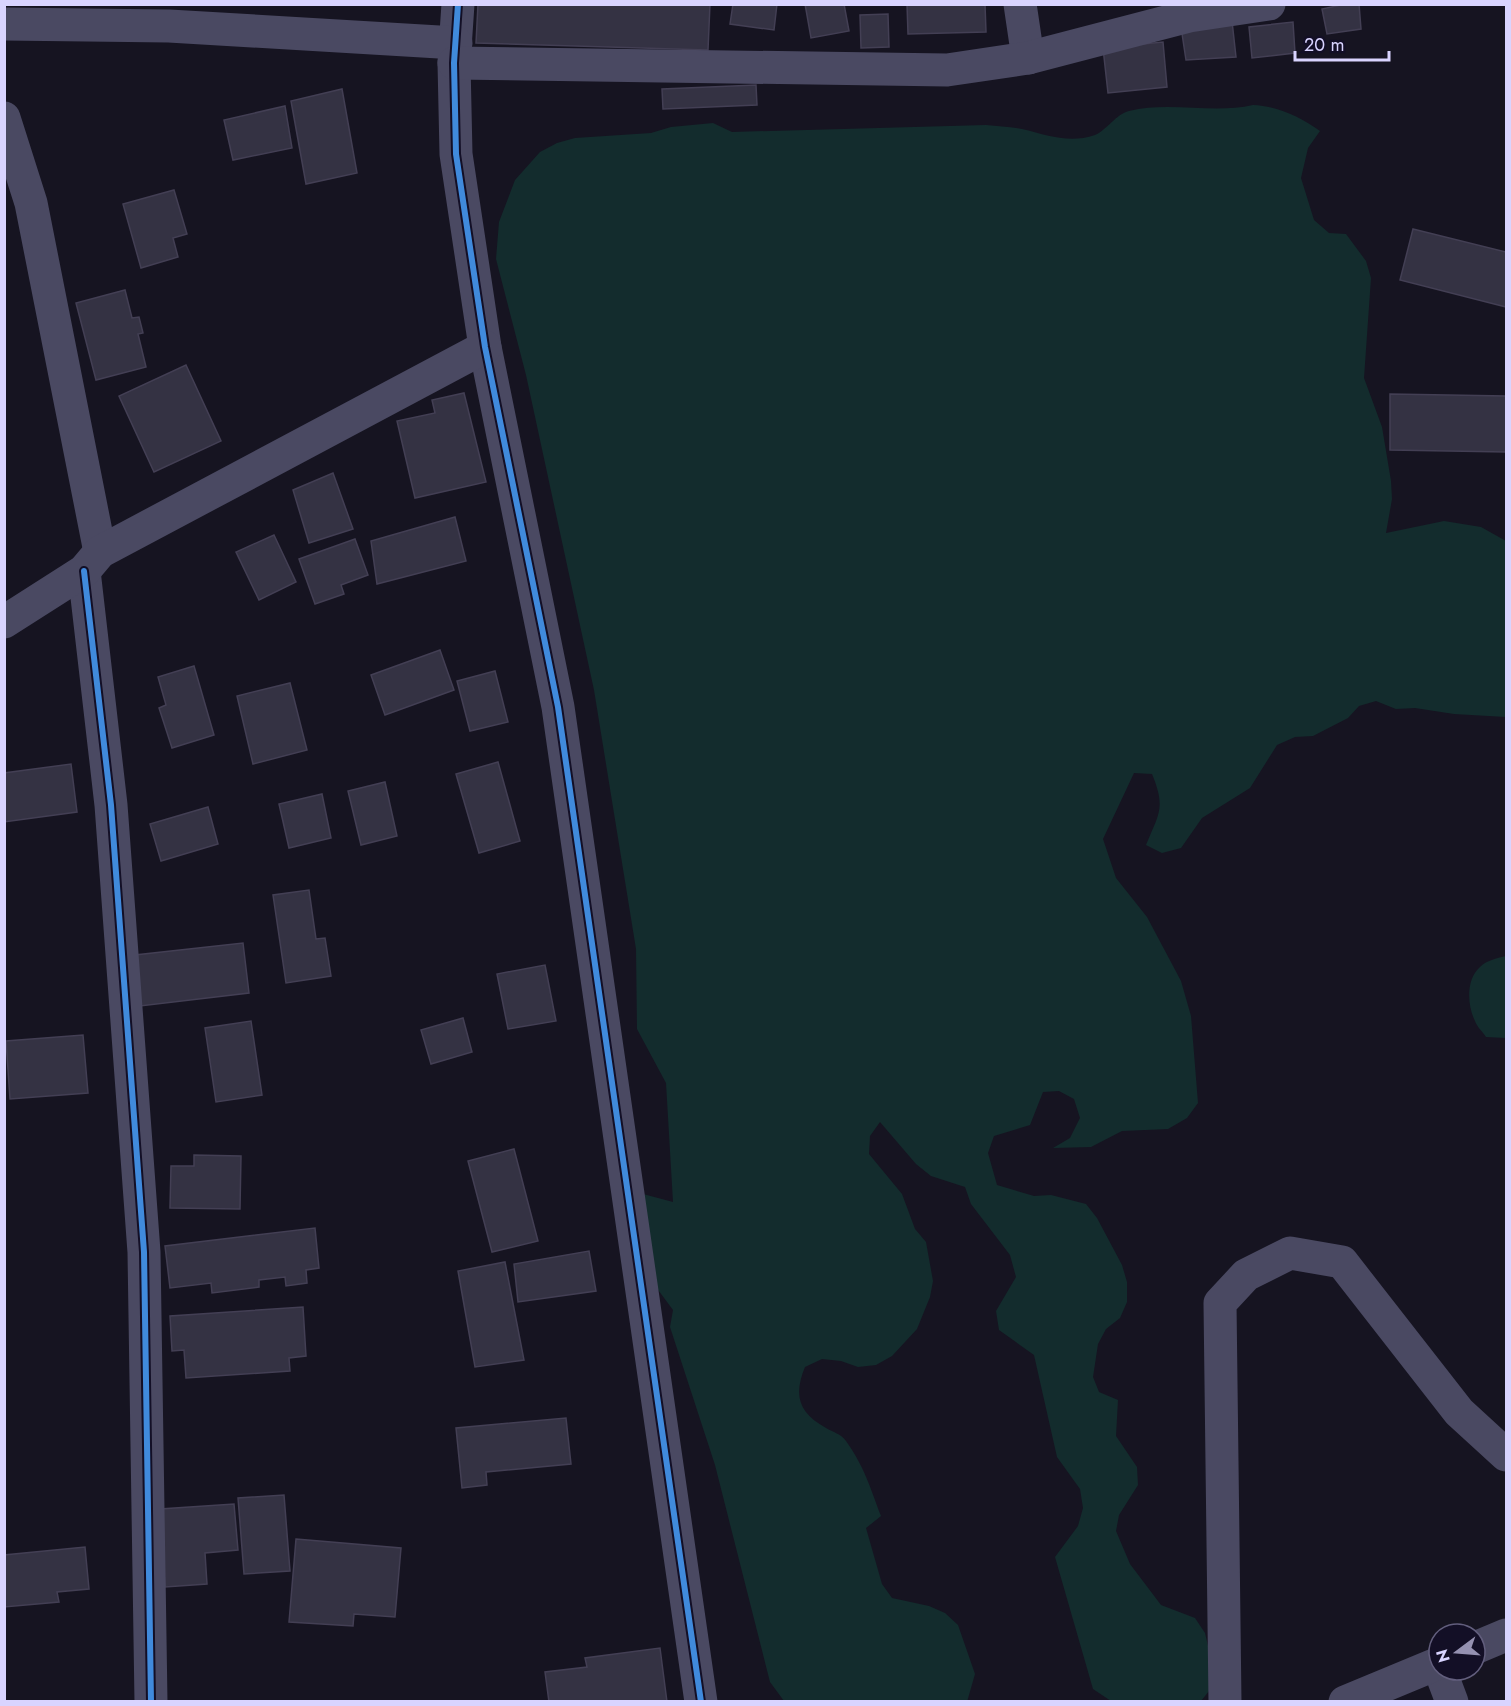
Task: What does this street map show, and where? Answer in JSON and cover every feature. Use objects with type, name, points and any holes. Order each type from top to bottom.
[{"type":"street","points":[[458,4],[455,53],[456,154],[485,347],[558,707],[701,1701]]},
{"type":"street","points":[[1020,4],[1029,58]]},
{"type":"street","points":[[4,24],[168,15],[455,53],[947,70],[1029,58],[1189,16],[1269,4]]},
{"type":"street","points":[[4,118],[31,203],[92,562],[144,1252],[151,1701]]},
{"type":"street","points":[[4,622],[92,562],[485,347]]},
{"type":"street","points":[[1225,1701],[1220,1304],[1246,1275],[1290,1253],[1342,1262],[1459,1412],[1506,1455]]},
{"type":"street","points":[[1487,1643],[1506,1635]]},
{"type":"street","points":[[1345,1701],[1427,1670]]},
{"type":"street","points":[[1445,1682],[1452,1701]]},
{"type":"green space","points":[[1253,105],[1288,113],[1320,131],[1308,148],[1301,178],[1314,220],[1329,233],[1346,234],[1366,261],[1371,278],[1364,378],[1382,427],[1391,481],[1392,499],[1386,533],[1444,521],[1481,527],[1506,541],[1506,717],[1454,714],[1415,708],[1396,709],[1376,701],[1359,706],[1348,718],[1313,736],[1295,737],[1277,745],[1250,788],[1202,818],[1181,848],[1162,853],[1146,845],[1160,803],[1152,774],[1134,773],[1103,839],[1116,878],[1147,917],[1181,981],[1191,1016],[1198,1103],[1187,1118],[1168,1129],[1122,1131],[1091,1147],[1053,1148],[1070,1138],[1080,1118],[1074,1099],[1059,1091],[1043,1092],[1030,1125],[994,1136],[988,1153],[997,1185],[1034,1196],[1051,1195],[1086,1204],[1097,1218],[1122,1265],[1127,1282],[1127,1302],[1120,1318],[1106,1329],[1098,1344],[1093,1377],[1099,1392],[1118,1400],[1116,1436],[1137,1467],[1138,1485],[1119,1515],[1116,1531],[1130,1564],[1161,1605],[1195,1618],[1205,1633],[1213,1667],[1213,1686],[1201,1701],[1111,1701],[1093,1689],[1055,1557],[1078,1526],[1083,1508],[1080,1489],[1057,1457],[1034,1355],[999,1330],[996,1311],[1016,1277],[1010,1255],[971,1204],[965,1187],[931,1176],[916,1164],[880,1122],[870,1136],[869,1154],[902,1194],[915,1229],[926,1242],[933,1281],[930,1297],[917,1329],[892,1356],[876,1365],[858,1367],[841,1361],[822,1359],[805,1367],[801,1377],[799,1395],[804,1410],[810,1416],[846,1441],[866,1477],[881,1516],[866,1528],[882,1584],[892,1598],[929,1606],[945,1613],[958,1625],[975,1674],[967,1702],[784,1701],[770,1682],[715,1465],[670,1327],[673,1310],[650,1279],[643,1194],[673,1202],[666,1083],[637,1029],[636,949],[594,690],[526,375],[496,259],[499,222],[515,180],[540,152],[557,143],[575,138],[651,133],[671,127],[713,123],[732,132],[986,125],[1076,139],[1095,135],[1120,115],[1144,108],[1222,108]]},
{"type":"green space","points":[[1506,956],[1506,1038],[1486,1037],[1472,1015],[1469,1000],[1470,985],[1475,972],[1483,965]]},
{"type":"building","points":[[478,4],[710,4],[708,50],[476,43]]},
{"type":"building","points":[[733,4],[777,4],[774,30],[730,24]]},
{"type":"building","points":[[805,4],[844,4],[849,31],[811,38]]},
{"type":"building","points":[[907,4],[985,4],[986,32],[908,34]]},
{"type":"building","points":[[1345,4],[1359,4],[1361,29],[1327,34],[1322,9]]},
{"type":"building","points":[[888,14],[889,47],[861,48],[860,15]]},
{"type":"building","points":[[1232,21],[1236,57],[1186,60],[1181,27]]},
{"type":"building","points":[[1293,22],[1295,53],[1252,58],[1249,27]]},
{"type":"building","points":[[1163,42],[1167,87],[1108,93],[1103,48]]},
{"type":"building","points":[[756,85],[757,105],[663,109],[662,89]]},
{"type":"building","points":[[342,89],[357,173],[306,184],[291,101]]},
{"type":"building","points":[[285,106],[292,148],[233,160],[224,120]]},
{"type":"building","points":[[174,190],[187,234],[173,238],[178,257],[141,268],[123,204]]},
{"type":"building","points":[[1413,229],[1506,252],[1506,307],[1400,280]]},
{"type":"building","points":[[125,290],[132,318],[139,317],[143,333],[138,334],[146,367],[96,380],[76,303]]},
{"type":"building","points":[[186,365],[221,441],[154,472],[119,396]]},
{"type":"building","points":[[464,393],[486,482],[415,498],[397,421],[435,413],[432,400]]},
{"type":"building","points":[[1390,394],[1506,396],[1506,452],[1390,450]]},
{"type":"building","points":[[333,473],[353,529],[309,543],[293,490]]},
{"type":"building","points":[[455,517],[466,561],[377,584],[371,541]]},
{"type":"building","points":[[274,535],[296,582],[259,600],[236,552]]},
{"type":"building","points":[[355,539],[368,575],[341,585],[344,594],[315,604],[299,559]]},
{"type":"building","points":[[440,650],[454,690],[385,715],[371,675]]},
{"type":"building","points":[[194,666],[214,735],[172,748],[159,708],[166,705],[158,677]]},
{"type":"building","points":[[495,671],[508,722],[470,731],[457,681]]},
{"type":"building","points":[[290,683],[307,750],[253,764],[237,696]]},
{"type":"building","points":[[498,762],[520,841],[479,853],[456,774]]},
{"type":"building","points":[[71,764],[77,812],[4,822],[4,773]]},
{"type":"building","points":[[385,782],[397,836],[361,845],[348,791]]},
{"type":"building","points":[[322,794],[331,838],[289,848],[279,804]]},
{"type":"building","points":[[208,807],[218,844],[161,861],[150,824]]},
{"type":"building","points":[[309,890],[316,939],[325,938],[331,976],[286,983],[273,895]]},
{"type":"building","points":[[243,943],[249,993],[140,1006],[135,955]]},
{"type":"building","points":[[545,965],[556,1021],[508,1029],[497,974]]},
{"type":"building","points":[[463,1018],[472,1052],[431,1064],[421,1030]]},
{"type":"building","points":[[251,1021],[262,1095],[216,1102],[205,1028]]},
{"type":"building","points":[[83,1035],[88,1093],[10,1099],[6,1041]]},
{"type":"building","points":[[514,1149],[538,1241],[492,1252],[468,1161]]},
{"type":"building","points":[[194,1155],[241,1156],[240,1209],[170,1208],[171,1166],[194,1166]]},
{"type":"building","points":[[315,1228],[319,1268],[306,1270],[307,1283],[286,1286],[285,1277],[259,1280],[259,1287],[212,1293],[211,1283],[170,1288],[165,1246]]},
{"type":"building","points":[[589,1251],[596,1291],[518,1302],[514,1264]]},
{"type":"building","points":[[505,1262],[524,1360],[475,1367],[458,1271]]},
{"type":"building","points":[[303,1307],[306,1356],[289,1358],[290,1371],[186,1378],[184,1350],[172,1351],[170,1316]]},
{"type":"building","points":[[566,1418],[571,1464],[486,1472],[487,1485],[462,1488],[456,1428]]},
{"type":"building","points":[[284,1495],[290,1571],[244,1574],[238,1498]]},
{"type":"building","points":[[234,1504],[238,1550],[205,1553],[207,1584],[165,1587],[160,1509]]},
{"type":"building","points":[[296,1539],[401,1548],[395,1617],[354,1614],[353,1626],[289,1622]]},
{"type":"building","points":[[85,1547],[89,1589],[57,1592],[59,1602],[4,1607],[4,1555]]},
{"type":"building","points":[[660,1648],[667,1702],[549,1702],[545,1672],[587,1667],[585,1658]]},
{"type":"cycle path","points":[[458,4],[454,63],[456,154],[485,347],[558,707],[701,1702]]},
{"type":"cycle path","points":[[84,571],[111,805],[144,1252],[151,1702]]}]
